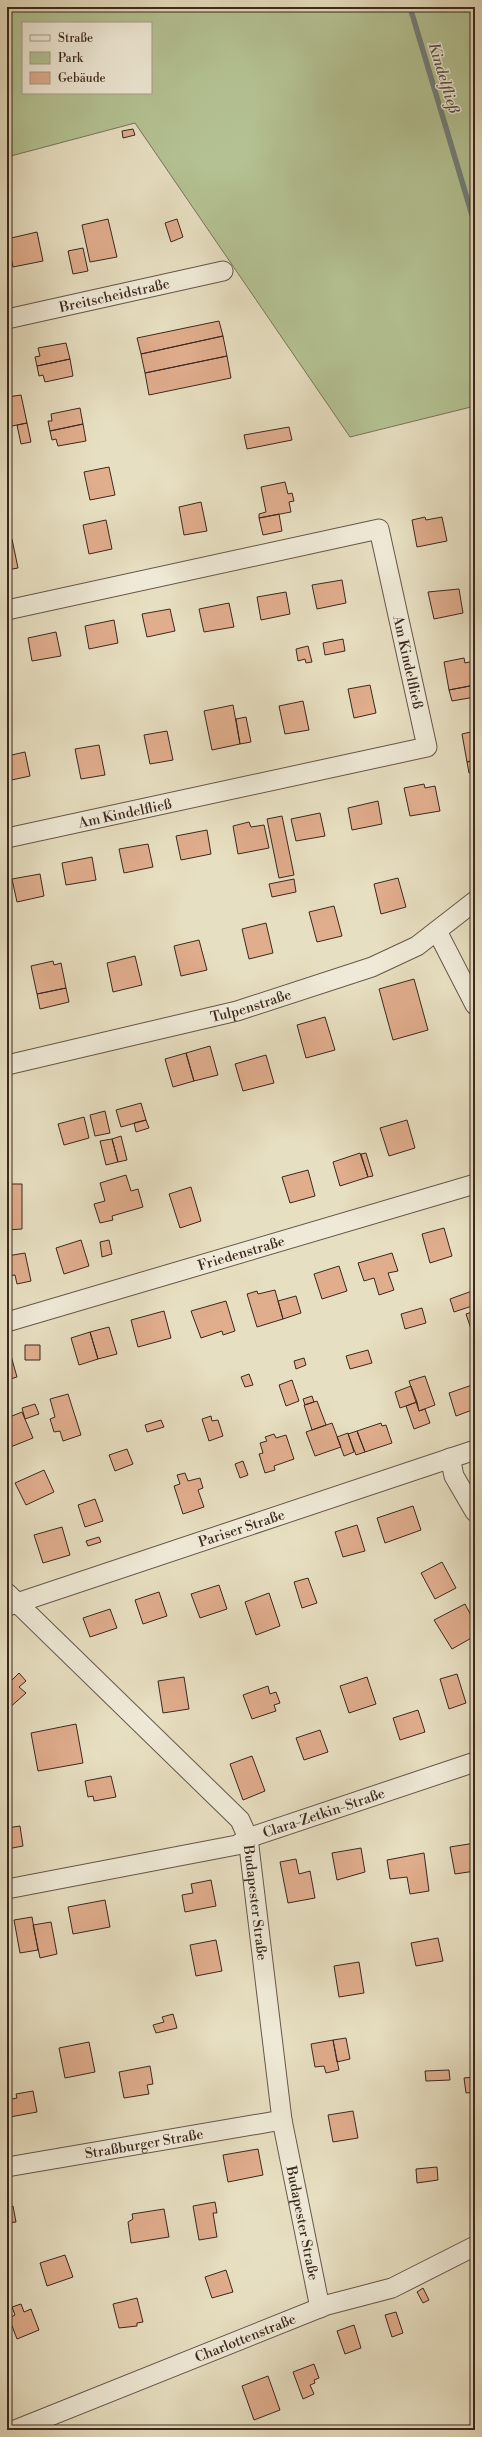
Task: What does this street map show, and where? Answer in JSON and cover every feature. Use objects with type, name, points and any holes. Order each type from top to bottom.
[{"type":"street","name":"Breitscheidstraße","points":[[7,319],[222,271]]},
{"type":"street","name":"Am Kindelfließ","points":[[7,610],[379,529],[427,747],[7,838]]},
{"type":"street","name":"Tulpenstraße","points":[[8,1059],[237,1010],[372,967],[417,946],[475,901]]},
{"type":"street","points":[[437,931],[475,1005]]},
{"type":"street","name":"Friedenstraße","points":[[7,1322],[475,1184]]},
{"type":"street","name":"Pariser Straße","points":[[11,1601],[475,1450]]},
{"type":"street","points":[[450,1458],[454,1476],[475,1512]]},
{"type":"street","name":"Budapester Straße","points":[[11,1601],[240,1820],[248,1838],[282,2120],[320,2308]]},
{"type":"street","name":"Clara-Zetkin-Straße","points":[[7,1889],[237,1845],[248,1838],[475,1762]]},
{"type":"street","name":"Straßburger Straße","points":[[7,2167],[282,2120]]},
{"type":"street","name":"Charlottenstraße","points":[[15,2430],[320,2308],[392,2288],[475,2246]]},
{"type":"green space","points":[[7,7],[475,7],[475,406],[350,437],[135,123],[7,157]]},
{"type":"building","points":[[133,129],[135,135],[123,138],[122,131]]},
{"type":"building","points":[[108,219],[117,257],[90,262],[82,225]]},
{"type":"building","points":[[177,219],[183,237],[171,242],[165,223]]},
{"type":"building","points":[[37,232],[43,261],[13,267],[7,239]]},
{"type":"building","points":[[83,248],[88,271],[73,274],[68,251]]},
{"type":"building","points":[[219,321],[223,336],[141,354],[137,338]]},
{"type":"building","points":[[223,336],[227,356],[145,373],[141,354]]},
{"type":"building","points":[[66,343],[70,359],[37,366],[35,357],[40,356],[38,348]]},
{"type":"building","points":[[227,356],[231,378],[149,395],[145,373]]},
{"type":"building","points":[[70,359],[73,376],[45,382],[43,375],[39,376],[37,366]]},
{"type":"building","points":[[21,395],[27,423],[7,427],[7,397]]},
{"type":"building","points":[[80,408],[83,424],[50,431],[48,421],[52,421],[51,414]]},
{"type":"building","points":[[27,423],[31,442],[21,444],[17,425]]},
{"type":"building","points":[[83,424],[86,441],[58,446],[56,439],[52,440],[50,431]]},
{"type":"building","points":[[289,427],[292,440],[247,449],[244,435]]},
{"type":"building","points":[[109,467],[115,495],[90,500],[84,472]]},
{"type":"building","points":[[285,482],[288,494],[292,493],[294,501],[289,502],[291,512],[259,518],[259,514],[266,512],[261,487]]},
{"type":"building","points":[[201,502],[207,531],[184,535],[179,507]]},
{"type":"building","points":[[279,514],[282,531],[263,535],[259,518]]},
{"type":"building","points":[[425,517],[426,520],[442,517],[447,541],[417,547],[412,520]]},
{"type":"building","points":[[106,520],[112,549],[89,554],[83,525]]},
{"type":"building","points":[[12,539],[18,568],[7,570],[7,540]]},
{"type":"building","points":[[342,580],[346,603],[317,609],[312,585]]},
{"type":"building","points":[[459,589],[463,613],[434,619],[428,592]]},
{"type":"building","points":[[286,592],[290,614],[261,620],[257,597]]},
{"type":"building","points":[[229,603],[234,627],[204,632],[199,609]]},
{"type":"building","points":[[170,609],[175,631],[147,637],[142,614]]},
{"type":"building","points":[[114,620],[118,643],[89,649],[85,626]]},
{"type":"building","points":[[56,632],[61,656],[32,661],[28,638]]},
{"type":"building","points":[[343,639],[345,651],[325,655],[323,643]]},
{"type":"building","points":[[308,646],[312,662],[306,663],[305,659],[298,661],[296,649]]},
{"type":"building","points":[[464,658],[465,663],[474,661],[475,685],[449,690],[444,662]]},
{"type":"building","points":[[370,685],[376,713],[354,718],[348,689]]},
{"type":"building","points":[[475,685],[475,697],[452,701],[449,690]]},
{"type":"building","points":[[303,701],[309,730],[285,734],[279,706]]},
{"type":"building","points":[[233,705],[240,744],[212,750],[204,711]]},
{"type":"building","points":[[246,717],[251,742],[240,744],[236,719]]},
{"type":"building","points":[[167,731],[173,760],[150,764],[144,735]]},
{"type":"building","points":[[475,731],[475,760],[467,762],[462,734]]},
{"type":"building","points":[[99,745],[105,775],[81,779],[75,749]]},
{"type":"building","points":[[25,752],[30,776],[7,781],[7,756]]},
{"type":"building","points":[[475,760],[475,771],[469,773],[467,762]]},
{"type":"building","points":[[424,784],[425,788],[435,786],[440,811],[410,816],[404,788]]},
{"type":"building","points":[[378,801],[382,824],[352,830],[348,808]]},
{"type":"building","points":[[320,813],[325,836],[296,841],[291,819]]},
{"type":"building","points":[[282,816],[294,875],[279,878],[267,819]]},
{"type":"building","points":[[249,822],[251,827],[264,825],[269,848],[238,854],[233,826]]},
{"type":"building","points":[[207,830],[211,854],[181,860],[176,836]]},
{"type":"building","points":[[148,844],[153,867],[124,873],[119,849]]},
{"type":"building","points":[[92,857],[96,880],[66,885],[62,863]]},
{"type":"building","points":[[40,874],[44,896],[17,902],[12,879]]},
{"type":"building","points":[[398,878],[406,907],[381,914],[374,884]]},
{"type":"building","points":[[294,879],[296,892],[272,897],[269,884]]},
{"type":"building","points":[[334,906],[342,936],[317,942],[309,912]]},
{"type":"building","points":[[266,923],[273,953],[249,959],[242,929]]},
{"type":"building","points":[[199,940],[207,970],[181,976],[174,946]]},
{"type":"building","points":[[135,956],[142,985],[113,992],[107,963]]},
{"type":"building","points":[[53,961],[54,965],[61,963],[66,988],[37,994],[31,966]]},
{"type":"building","points":[[414,979],[428,1030],[393,1040],[379,989]]},
{"type":"building","points":[[66,988],[69,1002],[40,1009],[37,994]]},
{"type":"building","points":[[325,1017],[335,1050],[306,1058],[297,1025]]},
{"type":"building","points":[[210,1046],[218,1075],[194,1081],[186,1053]]},
{"type":"building","points":[[186,1053],[194,1081],[173,1087],[165,1059]]},
{"type":"building","points":[[266,1055],[274,1083],[243,1091],[235,1064]]},
{"type":"building","points":[[141,1103],[146,1120],[121,1127],[116,1110]]},
{"type":"building","points":[[105,1111],[110,1133],[95,1136],[90,1115]]},
{"type":"building","points":[[84,1117],[89,1138],[64,1145],[58,1124]]},
{"type":"building","points":[[146,1120],[149,1128],[136,1132],[134,1123]]},
{"type":"building","points":[[407,1120],[415,1148],[389,1156],[380,1128]]},
{"type":"building","points":[[121,1136],[127,1160],[118,1162],[112,1139]]},
{"type":"building","points":[[112,1139],[118,1162],[106,1165],[100,1141]]},
{"type":"building","points":[[360,1153],[368,1177],[340,1186],[333,1162]]},
{"type":"building","points":[[366,1153],[373,1176],[368,1177],[361,1154]]},
{"type":"building","points":[[308,1170],[315,1196],[290,1203],[282,1177]]},
{"type":"building","points":[[126,1175],[131,1191],[138,1189],[143,1207],[112,1216],[113,1220],[100,1223],[94,1204],[105,1201],[100,1183]]},
{"type":"building","points":[[7,1184],[22,1184],[22,1229],[7,1230]]},
{"type":"building","points":[[191,1187],[201,1221],[180,1228],[169,1194]]},
{"type":"building","points":[[444,1228],[452,1256],[430,1263],[422,1234]]},
{"type":"building","points":[[81,1240],[89,1266],[64,1274],[56,1248]]},
{"type":"building","points":[[109,1240],[112,1254],[102,1257],[100,1242]]},
{"type":"building","points":[[25,1253],[31,1281],[17,1284],[15,1275],[7,1276],[7,1256]]},
{"type":"building","points":[[392,1253],[398,1271],[388,1273],[394,1290],[379,1295],[374,1278],[364,1281],[358,1263]]},
{"type":"building","points":[[339,1266],[347,1291],[322,1299],[314,1274]]},
{"type":"building","points":[[275,1290],[283,1319],[257,1327],[247,1294],[257,1291],[258,1294]]},
{"type":"building","points":[[472,1291],[475,1305],[454,1312],[450,1299]]},
{"type":"building","points":[[296,1296],[301,1313],[283,1319],[278,1301]]},
{"type":"building","points":[[226,1301],[235,1331],[223,1335],[222,1331],[201,1338],[191,1311]]},
{"type":"building","points":[[422,1308],[426,1323],[405,1329],[401,1314]]},
{"type":"building","points":[[164,1311],[171,1338],[138,1347],[131,1320]]},
{"type":"building","points":[[475,1311],[475,1328],[471,1329],[466,1314]]},
{"type":"building","points":[[109,1327],[117,1354],[98,1359],[90,1332]]},
{"type":"building","points":[[90,1332],[98,1359],[79,1365],[71,1338]]},
{"type":"building","points":[[25,1345],[40,1345],[40,1360],[25,1360]]},
{"type":"building","points":[[368,1350],[372,1363],[350,1369],[346,1356]]},
{"type":"building","points":[[11,1356],[17,1377],[7,1380],[7,1357]]},
{"type":"building","points":[[304,1358],[306,1365],[296,1369],[294,1361]]},
{"type":"building","points":[[249,1374],[253,1385],[245,1387],[241,1377]]},
{"type":"building","points":[[425,1376],[435,1405],[419,1411],[409,1381]]},
{"type":"building","points":[[292,1380],[299,1401],[286,1406],[279,1385]]},
{"type":"building","points":[[475,1384],[475,1409],[456,1416],[449,1393]]},
{"type":"building","points":[[411,1386],[417,1402],[400,1408],[395,1392]]},
{"type":"building","points":[[68,1394],[81,1435],[63,1441],[60,1431],[54,1432],[50,1419],[55,1417],[50,1399]]},
{"type":"building","points":[[312,1396],[314,1402],[305,1405],[303,1399]]},
{"type":"building","points":[[317,1401],[326,1425],[312,1430],[304,1405]]},
{"type":"building","points":[[417,1402],[419,1411],[425,1409],[430,1423],[414,1429],[406,1406]]},
{"type":"building","points":[[35,1404],[39,1414],[25,1419],[22,1408]]},
{"type":"building","points":[[22,1412],[33,1438],[8,1448],[10,1455],[7,1456],[7,1418]]},
{"type":"building","points":[[211,1416],[212,1421],[218,1420],[223,1436],[209,1441],[202,1419]]},
{"type":"building","points":[[161,1420],[164,1427],[147,1432],[145,1425]]},
{"type":"building","points":[[332,1423],[341,1447],[315,1456],[306,1432]]},
{"type":"building","points":[[381,1423],[382,1426],[386,1425],[392,1443],[365,1452],[357,1431]]},
{"type":"building","points":[[357,1431],[365,1452],[356,1455],[348,1434]]},
{"type":"building","points":[[348,1433],[354,1452],[344,1456],[337,1437]]},
{"type":"building","points":[[274,1434],[276,1438],[286,1435],[294,1459],[274,1466],[275,1470],[265,1473],[259,1454],[263,1453],[260,1443],[267,1441],[265,1437]]},
{"type":"building","points":[[127,1449],[133,1464],[115,1471],[109,1455]]},
{"type":"building","points":[[243,1461],[248,1475],[240,1478],[235,1464]]},
{"type":"building","points":[[44,1470],[54,1492],[26,1505],[15,1483]]},
{"type":"building","points":[[185,1473],[188,1481],[200,1478],[203,1488],[198,1490],[204,1507],[183,1514],[174,1486],[180,1484],[177,1475]]},
{"type":"building","points":[[95,1499],[103,1521],[85,1527],[78,1505]]},
{"type":"building","points":[[413,1506],[421,1530],[385,1543],[377,1518]]},
{"type":"building","points":[[357,1525],[365,1551],[343,1557],[335,1532]]},
{"type":"building","points":[[62,1527],[70,1555],[43,1563],[34,1535]]},
{"type":"building","points":[[99,1537],[101,1542],[88,1546],[86,1541]]},
{"type":"building","points":[[442,1562],[456,1588],[435,1599],[421,1573]]},
{"type":"building","points":[[308,1578],[317,1603],[302,1608],[294,1582]]},
{"type":"building","points":[[219,1585],[227,1609],[200,1618],[191,1594]]},
{"type":"building","points":[[159,1592],[167,1616],[143,1624],[135,1600]]},
{"type":"building","points":[[269,1593],[280,1626],[256,1635],[245,1602]]},
{"type":"building","points":[[465,1604],[475,1623],[475,1636],[452,1649],[434,1620]]},
{"type":"building","points":[[110,1609],[117,1628],[90,1637],[83,1618]]},
{"type":"building","points":[[19,1673],[26,1681],[19,1687],[26,1693],[7,1710],[7,1677],[11,1681]]},
{"type":"building","points":[[457,1674],[466,1703],[449,1709],[440,1679]]},
{"type":"building","points":[[184,1677],[189,1709],[163,1713],[158,1681]]},
{"type":"building","points":[[367,1677],[376,1704],[349,1713],[340,1686]]},
{"type":"building","points":[[268,1686],[270,1694],[276,1692],[280,1703],[274,1705],[276,1711],[252,1719],[243,1695]]},
{"type":"building","points":[[418,1710],[425,1732],[400,1740],[393,1718]]},
{"type":"building","points":[[76,1724],[83,1763],[38,1771],[31,1733]]},
{"type":"building","points":[[320,1730],[328,1752],[304,1760],[296,1738]]},
{"type":"building","points":[[252,1756],[265,1791],[243,1800],[230,1764]]},
{"type":"building","points":[[111,1776],[116,1797],[94,1801],[93,1796],[88,1797],[85,1781]]},
{"type":"building","points":[[20,1826],[23,1846],[7,1849],[7,1828]]},
{"type":"building","points":[[475,1843],[475,1871],[455,1874],[450,1847]]},
{"type":"building","points":[[361,1848],[365,1872],[337,1880],[332,1853]]},
{"type":"building","points":[[424,1853],[429,1891],[410,1894],[407,1877],[390,1879],[387,1860]]},
{"type":"building","points":[[296,1859],[299,1874],[310,1871],[315,1898],[288,1903],[280,1862]]},
{"type":"building","points":[[211,1880],[216,1906],[185,1912],[182,1895],[193,1893],[191,1884]]},
{"type":"building","points":[[105,1900],[110,1927],[73,1934],[68,1907]]},
{"type":"building","points":[[32,1917],[38,1950],[20,1953],[14,1920]]},
{"type":"building","points":[[51,1922],[57,1954],[40,1958],[33,1925]]},
{"type":"building","points":[[438,1938],[443,1961],[416,1966],[411,1943]]},
{"type":"building","points":[[216,1940],[222,1971],[196,1976],[190,1945]]},
{"type":"building","points":[[359,1962],[364,1993],[339,1997],[334,1966]]},
{"type":"building","points":[[173,2014],[177,2028],[156,2033],[153,2025],[164,2022],[162,2017]]},
{"type":"building","points":[[346,2038],[350,2059],[337,2062],[333,2040]]},
{"type":"building","points":[[333,2040],[339,2070],[326,2073],[324,2066],[315,2067],[311,2044]]},
{"type":"building","points":[[89,2042],[95,2072],[65,2078],[59,2048]]},
{"type":"building","points":[[150,2066],[153,2084],[147,2085],[149,2094],[124,2098],[119,2072]]},
{"type":"building","points":[[449,2070],[450,2080],[426,2081],[425,2071]]},
{"type":"building","points":[[474,2077],[475,2092],[466,2093],[464,2078]]},
{"type":"building","points":[[33,2091],[37,2112],[10,2117],[7,2100],[17,2098],[16,2094]]},
{"type":"building","points":[[353,2111],[358,2138],[333,2142],[328,2115]]},
{"type":"building","points":[[258,2149],[263,2175],[228,2182],[223,2155]]},
{"type":"building","points":[[437,2167],[438,2180],[417,2183],[416,2169]]},
{"type":"building","points":[[215,2202],[217,2213],[213,2213],[217,2237],[199,2240],[193,2206]]},
{"type":"building","points":[[13,2206],[16,2222],[7,2223],[7,2208]]},
{"type":"building","points":[[164,2209],[169,2237],[131,2243],[128,2222],[133,2219],[132,2214]]},
{"type":"building","points":[[65,2255],[73,2277],[47,2286],[40,2263]]},
{"type":"building","points":[[226,2270],[233,2292],[212,2298],[205,2277]]},
{"type":"building","points":[[423,2288],[429,2300],[423,2303],[417,2292]]},
{"type":"building","points":[[137,2298],[143,2322],[137,2323],[137,2326],[119,2328],[113,2304]]},
{"type":"building","points":[[21,2304],[24,2312],[31,2309],[39,2330],[17,2339],[9,2318],[15,2315],[12,2307]]},
{"type":"building","points":[[396,2312],[403,2333],[392,2337],[385,2315]]},
{"type":"building","points":[[354,2325],[361,2348],[345,2354],[337,2331]]},
{"type":"building","points":[[314,2364],[319,2378],[314,2380],[315,2383],[310,2385],[314,2394],[303,2399],[293,2372]]},
{"type":"building","points":[[268,2376],[280,2410],[254,2420],[242,2386]]},
{"type":"waterway","name":"Kindelfließ","points":[[410,7],[475,225]]},
{"type":"waterway","points":[[463,2430],[475,2425]]}]
